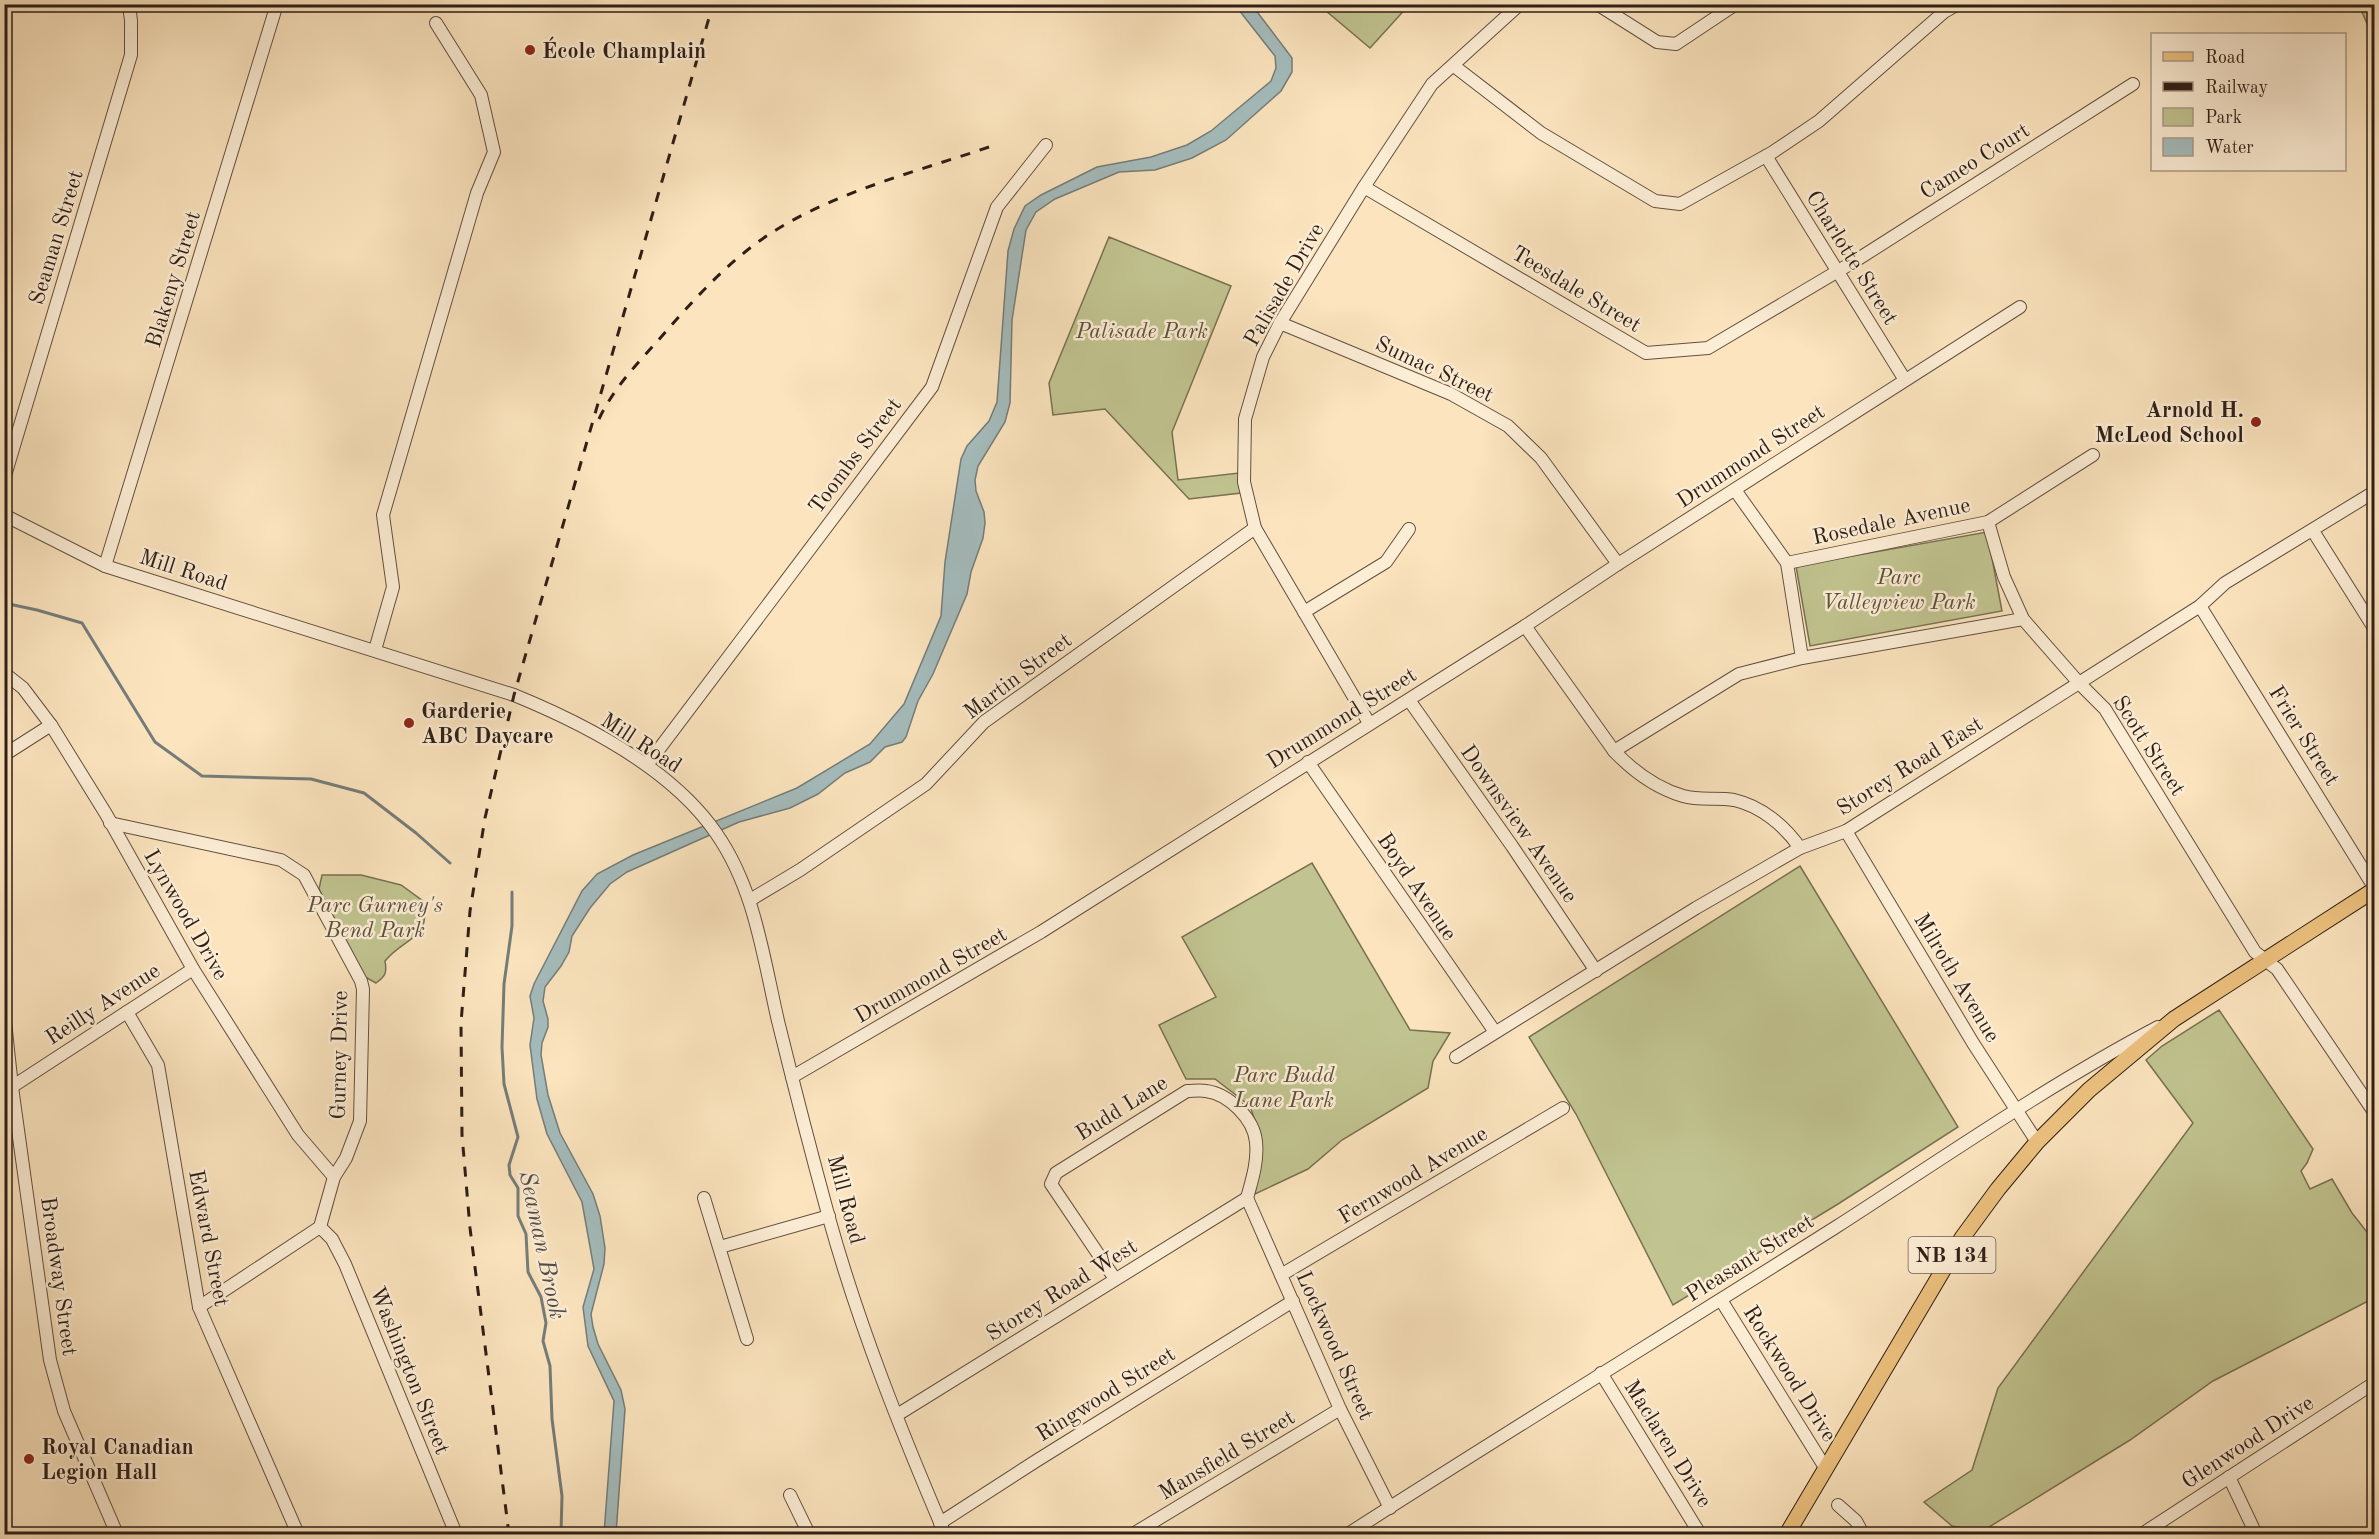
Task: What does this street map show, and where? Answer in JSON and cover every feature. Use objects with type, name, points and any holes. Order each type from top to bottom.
[{"type":"main road","name":"NB 134","points":[[1787,1534],[1962,1238],[1998,1189],[2037,1143],[2089,1090],[2174,1019],[2374,888]]},
{"type":"street","name":"Seaman Street","points":[[4,479],[131,56],[129,4]]},
{"type":"street","name":"Blakeny Street","points":[[105,566],[277,4]]},
{"type":"street","name":"Palisade Drive","points":[[1369,723],[1255,528],[1244,482],[1245,419],[1263,357],[1280,323],[1364,187],[1432,84],[1520,4]]},
{"type":"street","points":[[1597,4],[1657,42],[1676,44],[1736,4]]},
{"type":"street","points":[[1454,66],[1541,133],[1655,201],[1680,204],[1766,156],[1819,121],[1944,12],[1958,4]]},
{"type":"street","points":[[375,651],[393,587],[383,515],[477,193],[494,152],[481,95],[436,23]]},
{"type":"street","name":"Cameo Court","points":[[1837,270],[2133,84]]},
{"type":"street","name":"Toombs Street","points":[[647,765],[932,387],[997,207],[1046,145]]},
{"type":"street","name":"Charlotte Street","points":[[1766,156],[1905,380]]},
{"type":"street","name":"Teesdale Street","points":[[1364,187],[1646,353],[1708,348],[1837,270]]},
{"type":"street","name":"Drummond Street","points":[[792,1077],[1041,932],[1525,626],[2020,307]]},
{"type":"street","name":"Sumac Street","points":[[1280,323],[1451,394],[1508,426],[1540,458],[1618,564]]},
{"type":"street","name":"Rosedale Avenue","points":[[1787,563],[1989,522],[2093,455]]},
{"type":"street","points":[[1735,490],[1787,563],[1802,658]]},
{"type":"street","name":"Storey Road East","points":[[1456,1057],[1696,908],[1800,848],[1846,831],[2200,606],[2225,583],[2374,492]]},
{"type":"street","name":"Mill Road","points":[[4,515],[105,566],[536,704],[647,765],[674,786],[698,810],[731,858],[750,900],[828,1216],[861,1322],[943,1529]]},
{"type":"street","name":"Scott Street","points":[[1989,522],[2004,577],[2024,619],[2079,683],[2105,709],[2255,952],[2277,969],[2374,1112]]},
{"type":"street","name":"Martin Street","points":[[750,900],[800,870],[926,784],[984,722],[1255,528]]},
{"type":"street","points":[[1304,612],[1386,562],[1410,529]]},
{"type":"street","points":[[2313,531],[2374,628]]},
{"type":"street","name":"Frier Street","points":[[2200,606],[2374,888]]},
{"type":"street","points":[[1614,751],[1739,674],[1802,658],[2024,619]]},
{"type":"street","points":[[1525,626],[1614,751],[1630,768],[1653,783],[1684,796],[1735,800],[1771,816],[1800,848]]},
{"type":"street","name":"Lynwood Drive","points":[[4,673],[24,688],[51,725],[193,969],[298,1135],[334,1177]]},
{"type":"street","name":"Downsview Avenue","points":[[1409,700],[1512,846],[1596,971]]},
{"type":"street","points":[[4,755],[51,725]]},
{"type":"street","name":"Boyd Avenue","points":[[1308,762],[1495,1032]]},
{"type":"street","name":"Gurney Drive","points":[[110,823],[281,860],[304,874],[361,981],[363,990],[360,1121],[346,1158],[334,1177],[320,1227]]},
{"type":"street","name":"Milroth Avenue","points":[[1846,831],[2037,1143]]},
{"type":"street","name":"Reilly Avenue","points":[[8,1089],[193,969]]},
{"type":"street","name":"Broadway Street","points":[[4,1012],[8,1089],[50,1360],[64,1411],[117,1534]]},
{"type":"street","name":"Edward Street","points":[[127,1012],[158,1065],[199,1307],[298,1534]]},
{"type":"street","name":"Pleasant Street","points":[[1348,1534],[2101,1057],[2174,1019]]},
{"type":"street","name":"Budd Lane","points":[[1115,1279],[1051,1184],[1056,1173],[1187,1091],[1207,1091],[1230,1101],[1246,1118],[1256,1140],[1255,1166],[1247,1198]]},
{"type":"street","name":"Fernwood Avenue","points":[[1281,1275],[1563,1108]]},
{"type":"street","points":[[704,1198],[747,1339]]},
{"type":"street","name":"Lockwood Street","points":[[1247,1198],[1340,1409],[1390,1508]]},
{"type":"street","name":"Storey Road West","points":[[897,1415],[933,1395],[1247,1198]]},
{"type":"street","points":[[720,1247],[828,1216]]},
{"type":"street","points":[[199,1307],[320,1227]]},
{"type":"street","name":"Washington Street","points":[[320,1227],[332,1239],[345,1264],[456,1534]]},
{"type":"street","name":"Rockwood Drive","points":[[1721,1299],[1826,1469]]},
{"type":"street","name":"Ringwood Street","points":[[943,1529],[1036,1461],[1293,1301]]},
{"type":"street","name":"Maclaren Drive","points":[[1601,1373],[1700,1534]]},
{"type":"street","name":"Glenwood Drive","points":[[2142,1534],[2374,1383]]},
{"type":"street","name":"Mansfield Street","points":[[1133,1534],[1340,1409]]},
{"type":"street","points":[[2229,1478],[2256,1534]]},
{"type":"street","points":[[790,1495],[809,1534]]},
{"type":"street","points":[[1838,1505],[1856,1521],[1863,1534]]},
{"type":"green space","points":[[1319,5],[1409,5],[1370,48]]},
{"type":"green space","points":[[2359,5],[2374,5],[2374,40]]},
{"type":"green space","name":"Palisade Park","points":[[1109,237],[1231,286],[1172,432],[1178,480],[1239,473],[1241,493],[1189,499],[1105,409],[1053,415],[1049,383]]},
{"type":"green space","name":"Parc Valleyview Park","points":[[1987,532],[2002,611],[1810,646],[1796,566]]},
{"type":"green space","name":"Parc Budd Lane Park","points":[[1312,863],[1410,1030],[1450,1033],[1433,1061],[1428,1088],[1342,1140],[1308,1169],[1255,1194],[1262,1141],[1250,1106],[1215,1079],[1186,1079],[1159,1025],[1216,997],[1182,937]]},
{"type":"green space","points":[[1800,866],[1958,1127],[1673,1305],[1576,1114],[1529,1037]]},
{"type":"green space","name":"Parc Gurney's Bend Park","points":[[322,875],[361,875],[401,885],[423,901],[425,914],[420,931],[385,961],[385,973],[376,983],[365,977],[319,889]]},
{"type":"green space","points":[[2219,1010],[2313,1149],[2301,1171],[2310,1189],[2332,1179],[2352,1213],[2374,1241],[2374,1298],[2213,1381],[2130,1440],[1981,1532],[1952,1526],[1924,1502],[1972,1470],[1998,1388],[2193,1123],[2146,1060],[2162,1046]]},
{"type":"water","points":[[1235,5],[1252,5],[1292,58],[1292,72],[1281,91],[1226,140],[1192,158],[1155,170],[1119,172],[1055,199],[1036,212],[1026,230],[1012,320],[1010,403],[1005,422],[978,466],[975,480],[976,491],[984,512],[983,538],[971,572],[967,594],[933,674],[918,701],[906,737],[902,742],[885,747],[870,762],[845,773],[818,794],[790,808],[739,822],[627,872],[610,884],[590,908],[572,936],[569,952],[545,987],[543,1001],[548,1027],[542,1043],[541,1055],[548,1095],[560,1133],[593,1194],[600,1216],[605,1248],[604,1264],[591,1314],[598,1344],[621,1390],[625,1409],[616,1534],[604,1534],[614,1401],[588,1346],[583,1307],[594,1269],[582,1202],[547,1134],[537,1099],[530,1045],[534,1018],[530,996],[534,984],[582,891],[597,874],[633,855],[797,788],[870,744],[904,704],[941,616],[945,562],[961,459],[967,446],[989,421],[997,402],[1008,251],[1014,229],[1025,206],[1041,195],[1097,167],[1151,157],[1187,145],[1211,131],[1271,81],[1276,68],[1275,56]]},
{"type":"waterway","name":"Seaman Brook","points":[[4,603],[82,623],[155,742],[202,776],[311,779],[364,793],[416,833],[450,863]]},
{"type":"waterway","name":"Seaman Brook","points":[[512,892],[512,926],[504,984],[502,1047],[504,1084],[518,1137],[509,1165],[510,1175],[518,1188],[518,1216],[526,1234],[528,1272],[541,1297],[546,1323],[543,1341],[550,1366],[552,1419],[562,1496],[561,1534]]},
{"type":"railway","points":[[509,1534],[470,1228],[462,1135],[461,1023],[470,911],[485,818],[514,695],[713,4]]},
{"type":"railway","points":[[599,419],[612,396],[628,375],[688,307],[729,265],[760,241],[801,216],[854,192],[992,146]]},
{"type":"place","name":"École Champlain","points":[[530,50]]},
{"type":"place","name":"Arnold H. McLeod School","points":[[2256,422]]},
{"type":"place","name":"Garderie ABC Daycare","points":[[409,723]]},
{"type":"place","name":"Royal Canadian Legion Hall","points":[[29,1459]]}]
